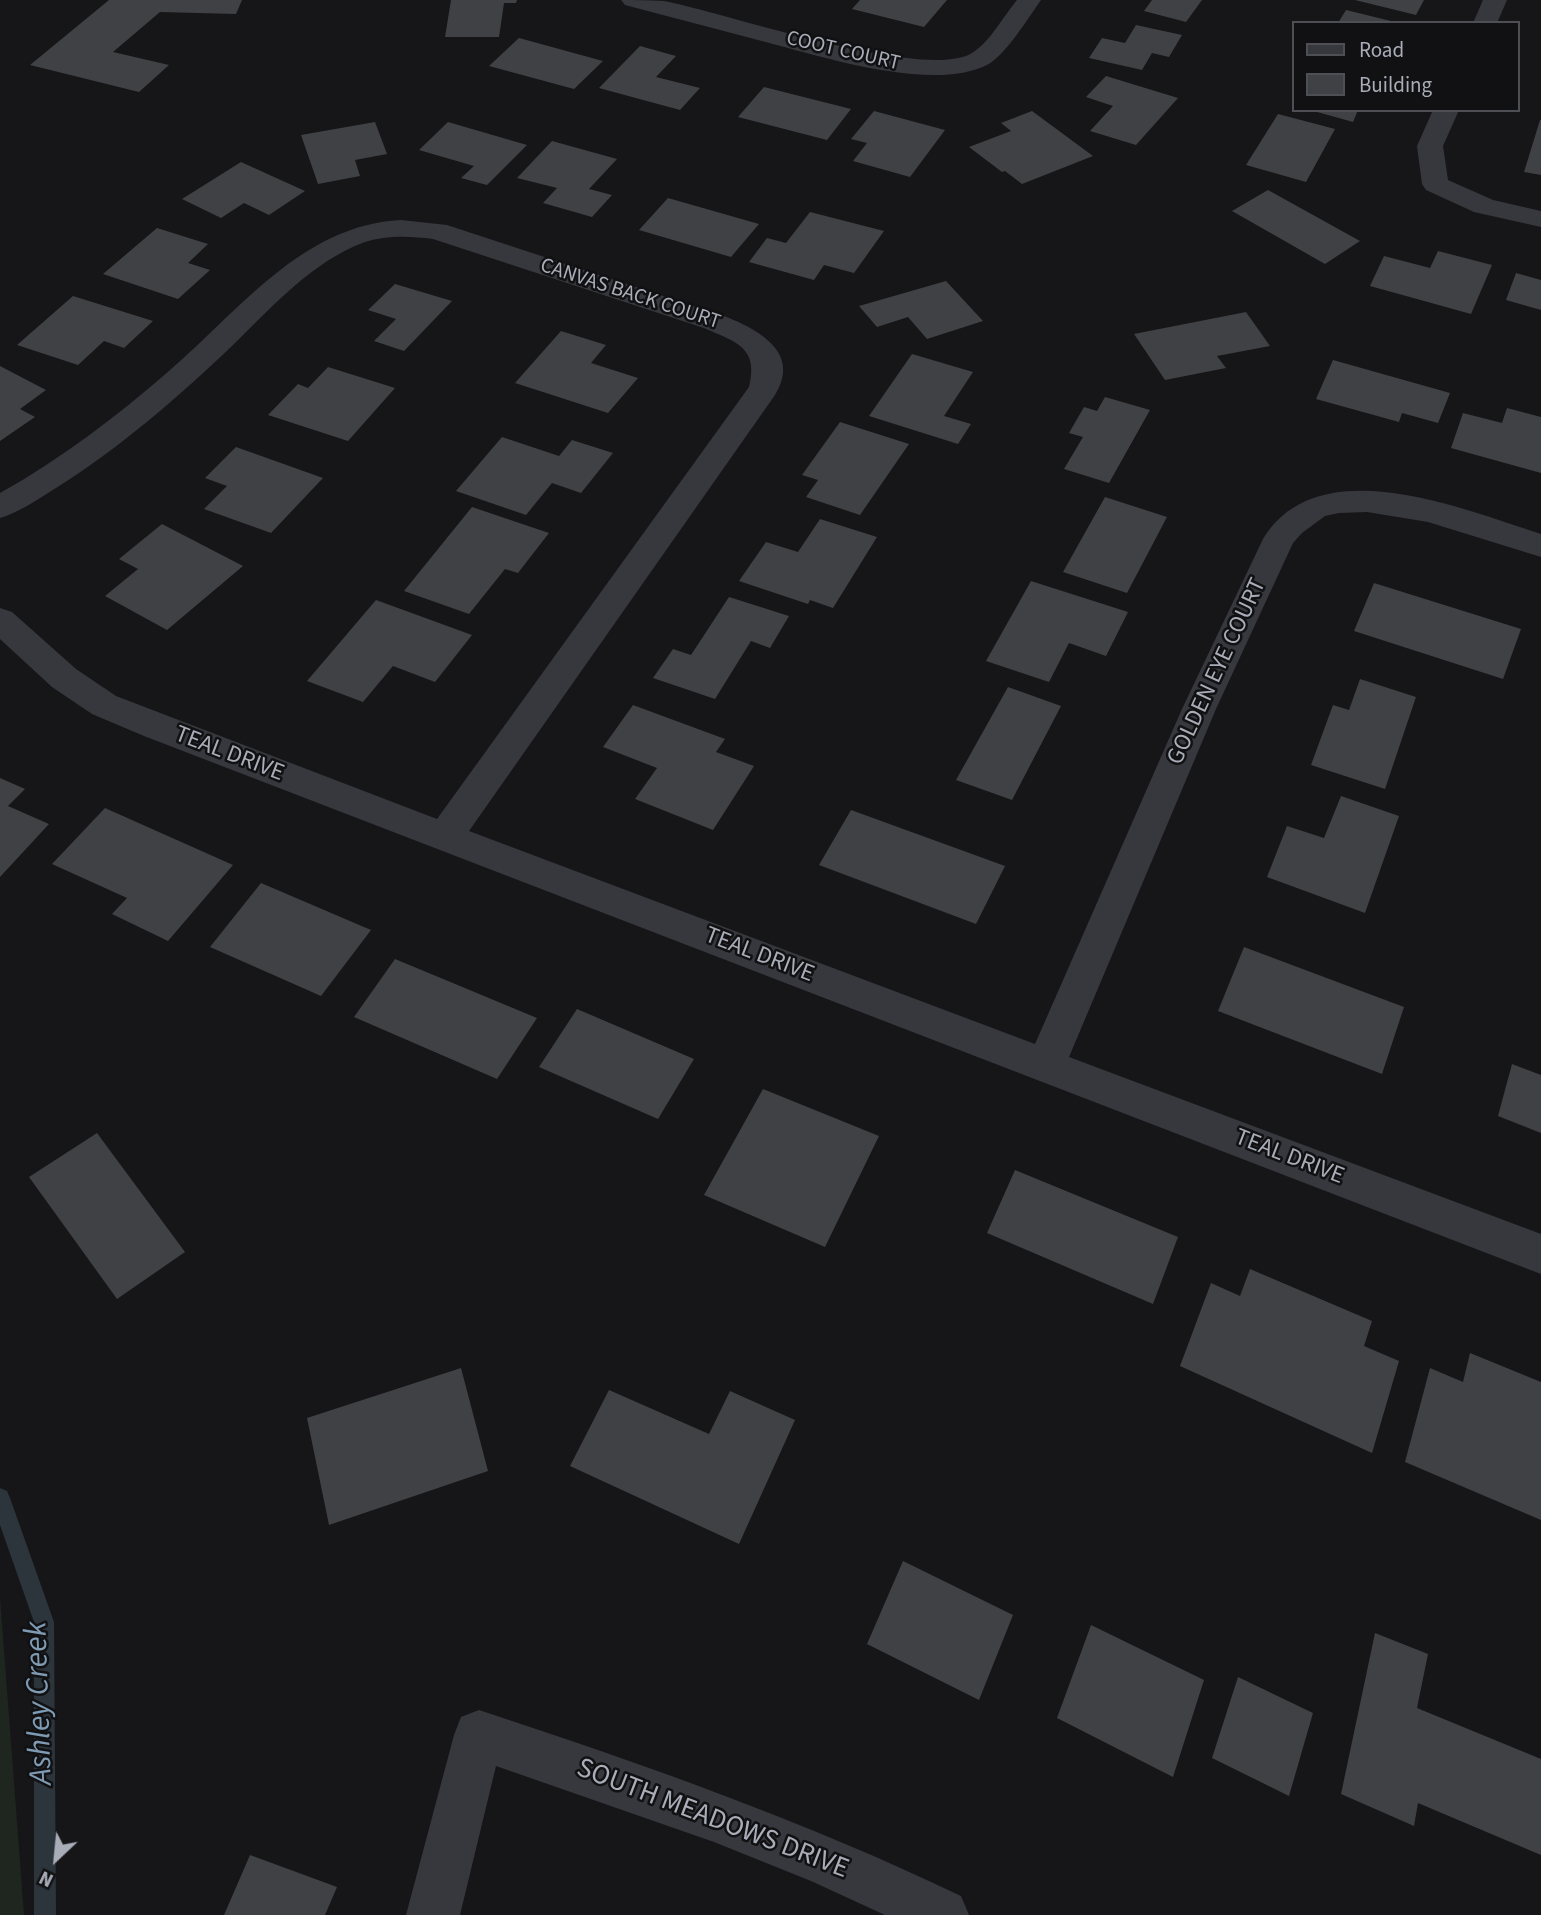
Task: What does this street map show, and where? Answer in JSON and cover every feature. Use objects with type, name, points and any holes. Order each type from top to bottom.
[{"type":"street","name":"COOT COURT","points":[[633,0],[860,57],[898,65],[943,68],[980,59],[1029,0]]},
{"type":"street","points":[[1486,21],[1495,0]]},
{"type":"street","points":[[1445,112],[1430,146],[1435,184],[1484,206],[1541,219]]},
{"type":"street","name":"CANVAS BACK COURT","points":[[0,507],[71,465],[155,401],[285,282],[322,254],[363,233],[400,228],[437,232],[714,322],[756,342],[766,356],[769,372],[764,388],[445,836]]},
{"type":"street","name":"GOLDEN EYE COURT","points":[[1046,1064],[1199,709],[1279,539],[1294,521],[1316,508],[1343,502],[1373,502],[1437,515],[1541,546]]},
{"type":"street","name":"TEAL DRIVE","points":[[0,620],[64,678],[104,705],[156,727],[1541,1254]]},
{"type":"street","name":"SOUTH MEADOWS DRIVE","points":[[433,1915],[479,1735],[654,1793],[888,1887],[942,1915]]},
{"type":"shaded area","points":[[0,1597],[24,1915],[0,1915]]},
{"type":"building","points":[[109,0],[242,0],[236,14],[160,12],[113,52],[169,65],[139,92],[30,65]]},
{"type":"building","points":[[451,0],[517,0],[516,3],[504,3],[499,37],[445,37]]},
{"type":"building","points":[[860,0],[947,0],[924,27],[852,9]]},
{"type":"building","points":[[1152,0],[1202,0],[1186,22],[1144,11]]},
{"type":"building","points":[[1355,0],[1424,0],[1416,15]]},
{"type":"building","points":[[1346,10],[1391,21],[1339,21]]},
{"type":"building","points":[[1136,25],[1182,35],[1169,57],[1152,53],[1142,70],[1089,58],[1102,38],[1125,43]]},
{"type":"building","points":[[519,38],[603,61],[574,89],[489,66]]},
{"type":"building","points":[[640,46],[676,56],[656,77],[700,88],[680,110],[599,88]]},
{"type":"building","points":[[1106,76],[1178,98],[1136,145],[1090,131],[1113,106],[1086,97]]},
{"type":"building","points":[[764,87],[851,109],[827,140],[738,117]]},
{"type":"building","points":[[874,111],[945,130],[910,177],[853,161],[867,143],[851,139]]},
{"type":"building","points":[[1032,111],[1093,156],[1022,184],[969,147],[1011,131],[1001,123]]},
{"type":"building","points":[[1317,112],[1357,112],[1353,122]]},
{"type":"building","points":[[1278,114],[1335,129],[1306,182],[1246,165]]},
{"type":"building","points":[[1541,120],[1541,175],[1524,172]]},
{"type":"building","points":[[375,122],[387,154],[355,160],[360,176],[318,184],[301,135]]},
{"type":"building","points":[[448,122],[527,145],[487,185],[461,178],[474,166],[419,150]]},
{"type":"building","points":[[552,141],[617,159],[589,189],[612,195],[592,217],[543,203],[557,188],[517,178]]},
{"type":"building","points":[[241,162],[305,191],[269,215],[244,203],[221,218],[182,199]]},
{"type":"building","points":[[1268,190],[1360,241],[1325,264],[1232,211]]},
{"type":"building","points":[[668,198],[759,224],[731,257],[639,230]]},
{"type":"building","points":[[810,212],[884,231],[854,273],[824,265],[814,280],[749,262],[767,238],[786,243]]},
{"type":"building","points":[[157,228],[208,244],[188,263],[210,270],[178,299],[103,274]]},
{"type":"building","points":[[1438,251],[1492,265],[1471,314],[1370,286],[1384,256],[1430,268]]},
{"type":"building","points":[[1516,273],[1541,280],[1541,310],[1506,300]]},
{"type":"building","points":[[946,281],[983,321],[927,339],[908,317],[877,327],[859,306]]},
{"type":"building","points":[[395,284],[452,301],[404,351],[374,341],[396,319],[368,310]]},
{"type":"building","points":[[73,296],[153,321],[124,348],[104,341],[78,365],[17,345]]},
{"type":"building","points":[[1246,312],[1270,346],[1217,356],[1226,368],[1165,380],[1134,334]]},
{"type":"building","points":[[561,331],[606,345],[591,363],[638,378],[608,413],[515,383]]},
{"type":"building","points":[[912,354],[973,372],[944,416],[971,424],[958,444],[869,416]]},
{"type":"building","points":[[1333,360],[1450,393],[1438,423],[1402,413],[1399,422],[1316,399]]},
{"type":"building","points":[[0,366],[46,390],[20,409],[35,417],[0,441]]},
{"type":"building","points":[[328,367],[395,388],[348,441],[268,415],[298,384],[308,388]]},
{"type":"building","points":[[1105,397],[1150,410],[1109,483],[1064,469],[1083,437],[1069,433],[1084,407],[1097,411]]},
{"type":"building","points":[[1507,408],[1541,417],[1541,473],[1451,448],[1463,413],[1502,423]]},
{"type":"building","points":[[840,422],[909,444],[860,515],[806,497],[818,480],[802,475]]},
{"type":"building","points":[[502,437],[559,456],[572,440],[613,453],[581,493],[552,483],[526,515],[456,491]]},
{"type":"building","points":[[236,447],[323,478],[271,533],[204,509],[227,486],[205,478]]},
{"type":"building","points":[[1105,497],[1167,517],[1127,593],[1063,572]]},
{"type":"building","points":[[472,507],[549,533],[518,573],[505,569],[469,614],[404,591]]},
{"type":"building","points":[[820,519],[877,537],[833,608],[810,600],[808,604],[739,581],[766,542],[798,552]]},
{"type":"building","points":[[162,524],[243,566],[167,630],[105,596],[138,569],[119,559]]},
{"type":"building","points":[[1031,581],[1128,612],[1106,656],[1069,643],[1049,682],[986,661]]},
{"type":"building","points":[[1374,583],[1521,629],[1503,679],[1354,631]]},
{"type":"building","points":[[729,597],[789,616],[770,648],[751,641],[715,699],[653,678],[673,649],[691,655]]},
{"type":"building","points":[[376,600],[472,635],[435,682],[393,666],[363,702],[307,681]]},
{"type":"building","points":[[1360,679],[1416,697],[1385,789],[1311,765],[1333,705],[1349,710]]},
{"type":"building","points":[[1008,687],[1061,706],[1012,800],[956,780]]},
{"type":"building","points":[[633,705],[725,739],[716,752],[754,766],[713,830],[635,799],[657,768],[603,747]]},
{"type":"building","points":[[0,778],[25,789],[8,806],[49,824],[0,877]]},
{"type":"building","points":[[1341,796],[1399,816],[1365,913],[1267,877],[1287,826],[1324,838]]},
{"type":"building","points":[[105,808],[233,865],[168,941],[112,914],[127,898],[52,864]]},
{"type":"building","points":[[851,810],[1005,866],[976,924],[819,865]]},
{"type":"building","points":[[261,883],[371,930],[321,996],[210,947]]},
{"type":"building","points":[[1244,947],[1404,1007],[1382,1074],[1218,1011]]},
{"type":"building","points":[[395,959],[537,1018],[497,1079],[354,1017]]},
{"type":"building","points":[[577,1009],[694,1059],[658,1119],[539,1067]]},
{"type":"building","points":[[1512,1064],[1541,1075],[1541,1133],[1498,1116]]},
{"type":"building","points":[[763,1089],[879,1136],[825,1247],[704,1195]]},
{"type":"building","points":[[97,1133],[185,1252],[117,1299],[29,1177]]},
{"type":"building","points":[[1015,1170],[1178,1237],[1153,1304],[987,1233]]},
{"type":"building","points":[[1250,1269],[1372,1321],[1364,1346],[1399,1361],[1372,1453],[1180,1366],[1211,1283],[1240,1296]]},
{"type":"building","points":[[1470,1353],[1541,1382],[1541,1520],[1405,1462],[1430,1368],[1463,1382]]},
{"type":"building","points":[[461,1368],[488,1471],[329,1525],[307,1418]]},
{"type":"building","points":[[609,1390],[709,1434],[730,1391],[795,1420],[739,1544],[570,1466]]},
{"type":"building","points":[[903,1561],[1013,1615],[979,1700],[867,1644]]},
{"type":"building","points":[[1091,1625],[1204,1680],[1173,1777],[1057,1718]]},
{"type":"building","points":[[1375,1633],[1428,1654],[1417,1708],[1541,1759],[1541,1855],[1418,1803],[1414,1826],[1341,1794]]},
{"type":"building","points":[[1238,1677],[1313,1713],[1289,1796],[1212,1758]]},
{"type":"building","points":[[250,1855],[337,1887],[325,1915],[224,1915]]},
{"type":"waterway","name":"Ashley Creek","points":[[0,1498],[44,1622],[45,1915]]}]
